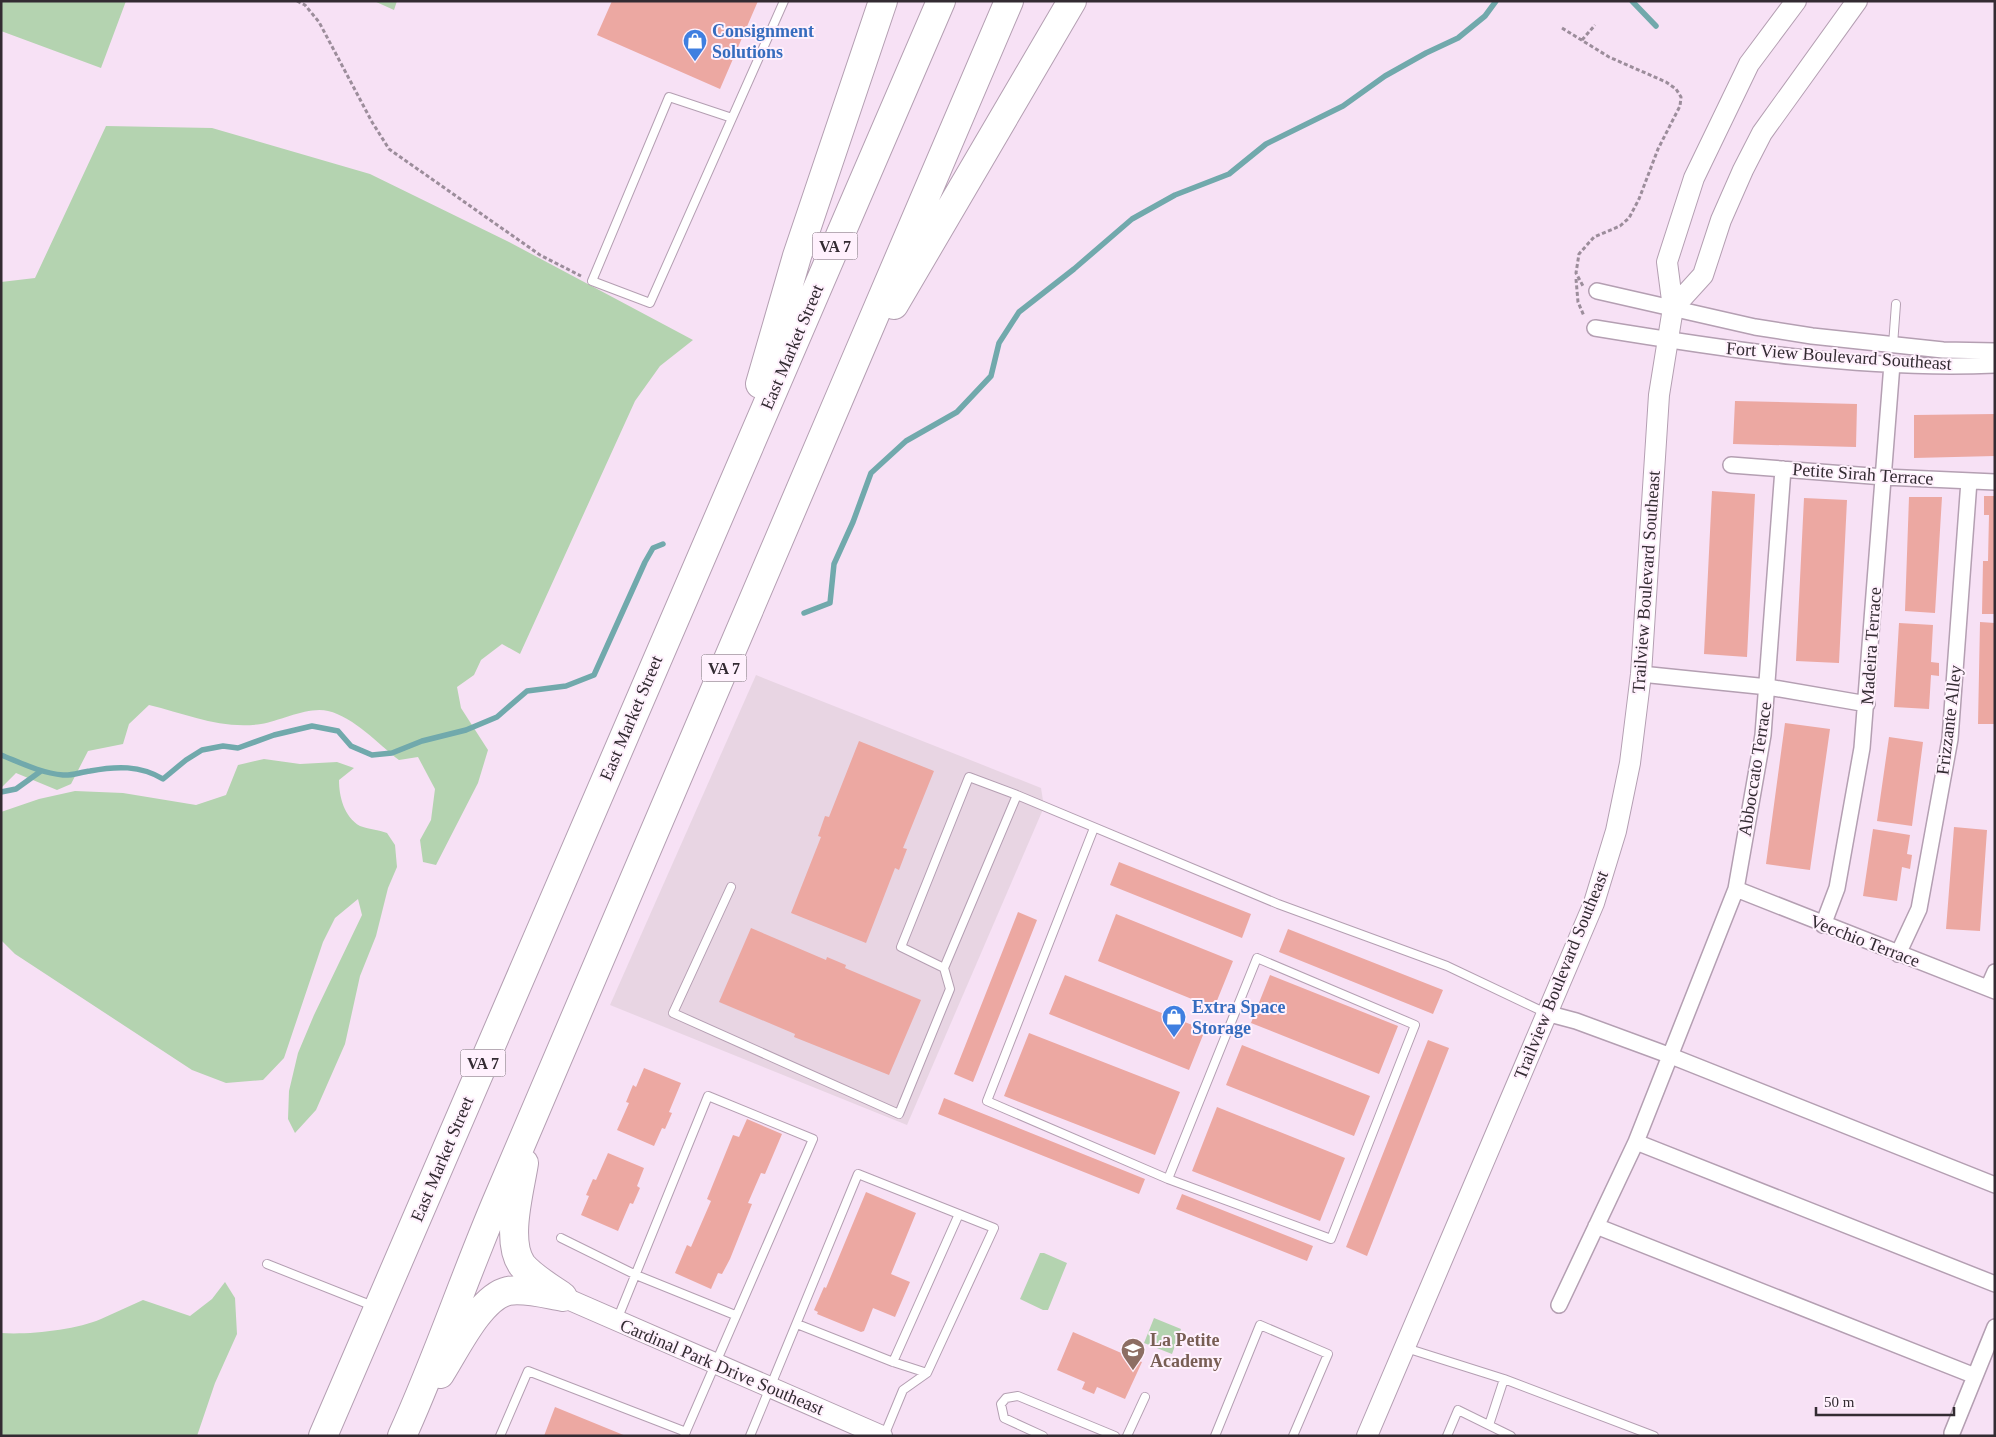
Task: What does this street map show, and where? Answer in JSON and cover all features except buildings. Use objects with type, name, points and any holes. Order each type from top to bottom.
[{"type":"highway","points":[[730,492],[796,256],[883,1]]},
{"type":"highway","name":"East Market Street","points":[[323,1436],[941,1]]},
{"type":"highway","name":"VA 7","points":[[404,1432],[474,1254],[621,915],[832,412],[1009,1]]},
{"type":"highway","points":[[832,412],[1072,1]]},
{"type":"highway","points":[[531,1122],[514,1225],[516,1248],[519,1259],[526,1269],[562,1297]]},
{"type":"highway","points":[[404,1432],[482,1308],[490,1300],[503,1293],[513,1291],[562,1297]]},
{"type":"highway","name":"VA 7","points":[[318,1436],[334,1407]]},
{"type":"street","name":"Trailview Boulevard Southeast","points":[[1367,1436],[1594,903],[1616,831],[1630,763],[1640,674],[1659,395],[1673,308],[1667,262],[1694,178],[1749,64],[1796,1]]},
{"type":"street","points":[[1673,308],[1703,275],[1721,220],[1762,133],[1857,1]]},
{"type":"street","name":"Fort View Boulevard Southeast","points":[[1597,291],[1755,327],[1893,345],[1943,350],[1995,351]]},
{"type":"street","name":"Fort View Boulevard Southeast","points":[[1595,328],[1766,354],[1892,364],[1995,365]]},
{"type":"street","name":"Madeira Terrace","points":[[1822,925],[1837,888],[1862,748],[1867,704],[1892,364]]},
{"type":"street","name":"Petite Sirah Terrace","points":[[1731,465],[1884,477],[1995,482]]},
{"type":"street","name":"Abboccato Terrace","points":[[1559,1305],[1636,1142],[1736,889],[1763,735],[1783,470]]},
{"type":"street","name":"Frizzante Alley","points":[[1898,954],[1919,909],[1950,739],[1969,481]]},
{"type":"street","points":[[1640,674],[1768,687],[1867,704]]},
{"type":"street","name":"Vecchio Terrace","points":[[1736,889],[1822,925],[1992,990]]},
{"type":"street","points":[[1992,990],[1995,972]]},
{"type":"street","points":[[1546,1013],[1576,1021],[1671,1056],[1995,1185]]},
{"type":"street","points":[[1636,1142],[1995,1284]]},
{"type":"street","points":[[1596,1226],[1976,1376]]},
{"type":"street","name":"Cardinal Park Drive Southeast","points":[[562,1297],[883,1436]]},
{"type":"street","points":[[1952,1434],[1995,1328]]},
{"type":"lane","points":[[732,118],[669,97],[592,281],[650,304],[784,1]]},
{"type":"lane","points":[[1893,345],[1896,304]]},
{"type":"lane","points":[[944,968],[901,947],[969,777],[1017,795],[1278,904],[1447,966],[1546,1013]]},
{"type":"lane","points":[[732,887],[673,1013],[899,1114],[950,989],[944,968],[1017,795]]},
{"type":"lane","points":[[1094,828],[987,1101],[1168,1179],[1331,1239],[1415,1025],[1256,958],[1168,1179]]},
{"type":"lane","points":[[500,1436],[528,1371],[685,1434],[813,1139],[708,1096],[616,1321]]},
{"type":"lane","points":[[750,1436],[858,1174],[994,1228],[927,1373],[903,1390],[883,1436]]},
{"type":"lane","points":[[893,1362],[959,1214]]},
{"type":"lane","points":[[561,1238],[636,1275],[735,1315]]},
{"type":"lane","points":[[266,1264],[377,1308]]},
{"type":"lane","points":[[797,1324],[893,1362],[927,1373]]},
{"type":"lane","points":[[1215,1436],[1260,1325],[1328,1354],[1293,1436]]},
{"type":"lane","points":[[1405,1348],[1504,1379],[1650,1435]]},
{"type":"lane","points":[[1489,1425],[1504,1379]]},
{"type":"lane","points":[[1043,1436],[1004,1418],[1001,1409],[1006,1398],[1018,1396],[1115,1436]]},
{"type":"lane","points":[[1127,1436],[1145,1397]]},
{"type":"lane","points":[[1447,1436],[1458,1410],[1511,1436]]},
{"type":"path","points":[[297,1],[305,5],[320,22],[372,122],[389,149],[540,255],[592,281]]},
{"type":"path","points":[[1582,40],[1595,25]]},
{"type":"path","points":[[1562,28],[1624,65],[1666,82],[1679,93],[1681,102],[1629,218],[1620,226],[1594,237],[1579,254],[1576,273],[1580,312],[1595,328]]},
{"type":"path","points":[[1576,273],[1579,283],[1585,288],[1597,291]]},
{"type":"shaded area","points":[[756,675],[1041,788],[1044,807],[907,1125],[610,1005]]},
{"type":"green space","points":[[1,1],[126,1],[101,68],[1,31]]},
{"type":"green space","points":[[374,1],[397,1],[394,10]]},
{"type":"green space","points":[[106,126],[212,128],[370,174],[509,242],[693,340],[660,366],[635,401],[520,654],[502,644],[481,660],[474,675],[457,687],[461,708],[488,750],[478,783],[436,865],[423,862],[420,840],[431,820],[435,789],[418,757],[399,760],[356,725],[338,714],[328,711],[312,710],[261,724],[232,725],[149,705],[129,724],[123,744],[88,751],[71,784],[57,790],[16,773],[2,787],[1,792],[1,282],[35,278]]},
{"type":"green space","points":[[264,759],[300,764],[337,762],[354,768],[339,780],[343,806],[350,817],[360,826],[387,833],[395,845],[397,867],[388,888],[376,936],[360,976],[345,1044],[316,1110],[295,1133],[288,1119],[289,1091],[298,1053],[362,915],[358,899],[335,918],[323,942],[284,1058],[263,1080],[226,1083],[192,1070],[15,954],[1,940],[1,812],[39,799],[75,791],[123,793],[196,805],[226,795],[238,765]]},
{"type":"green space","points":[[1040,1253],[1067,1263],[1048,1310],[1043,1310],[1020,1299]]},
{"type":"green space","points":[[225,1282],[235,1298],[237,1334],[215,1383],[197,1436],[1,1436],[1,1333],[38,1332],[79,1326],[101,1319],[143,1300],[190,1316],[212,1299]]},
{"type":"green space","points":[[1154,1318],[1181,1329],[1172,1354],[1144,1343]]},
{"type":"waterway","points":[[804,613],[830,603],[834,564],[853,522],[871,473],[906,441],[957,412],[991,376],[999,343],[1019,312],[1074,269],[1132,219],[1175,195],[1229,174],[1266,144],[1343,106],[1385,76],[1458,38],[1485,16],[1496,1]]},
{"type":"waterway","points":[[1632,1],[1656,26]]},
{"type":"waterway","points":[[1,755],[55,774],[69,775],[109,768],[128,768],[146,771],[163,779],[186,760],[202,750],[223,746],[238,748],[274,735],[312,726],[338,731],[351,746],[372,755],[392,753],[422,741],[466,730],[497,717],[527,691],[566,686],[594,675],[645,562],[653,548],[663,544]]},
{"type":"waterway","points":[[1,792],[16,789],[41,771]]},
{"type":"place","name":"Consignment Solutions","points":[[695,62]]},
{"type":"place","name":"Extra Space Storage","points":[[1174,1038]]},
{"type":"place","name":"La Petite Academy","points":[[1133,1371]]}]
